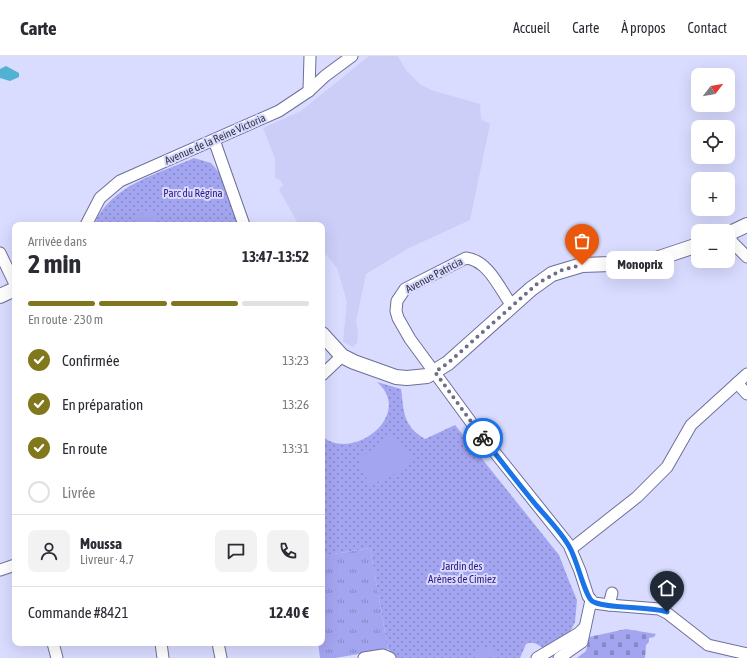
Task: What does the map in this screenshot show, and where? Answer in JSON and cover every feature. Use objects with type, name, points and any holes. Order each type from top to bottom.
[{"type":"main road","points":[[735,230],[747,225]]},
{"type":"main road","points":[[325,337],[342,356],[354,362],[396,377],[418,378],[435,372],[448,363],[545,278],[562,270],[582,265],[640,263],[691,248]]},
{"type":"main road","points":[[0,296],[12,290]]},
{"type":"street","points":[[309,91],[310,56]]},
{"type":"street","name":"Avenue de la Reine Victoria","points":[[88,222],[100,198],[120,181],[279,111],[309,91],[325,76],[352,56]]},
{"type":"street","points":[[214,140],[243,222]]},
{"type":"street","points":[[735,245],[747,257]]},
{"type":"street","points":[[0,253],[12,278]]},
{"type":"street","name":"Avenue Patricia","points":[[512,306],[482,264],[475,259],[466,258],[405,289],[397,301],[396,311],[398,318],[476,429],[571,550],[588,596],[591,600]]},
{"type":"street","points":[[325,372],[342,356]]},
{"type":"street","points":[[571,550],[637,497],[667,467],[691,425],[747,374]]},
{"type":"street","points":[[737,383],[747,394]]},
{"type":"street","points":[[0,570],[12,566]]},
{"type":"street","points":[[609,605],[612,593]]},
{"type":"street","points":[[560,658],[582,642],[591,600],[594,603],[609,605],[659,609],[667,612],[708,645],[747,654]]},
{"type":"street","points":[[537,658],[578,633],[585,626]]},
{"type":"street","points":[[55,646],[57,658]]},
{"type":"street","points":[[161,646],[163,658]]},
{"type":"street","points":[[219,646],[221,658]]},
{"type":"street","points":[[364,658],[383,655],[390,658]]},
{"type":"shaded area","points":[[369,56],[398,56],[405,69],[420,84],[431,90],[480,104],[481,119],[490,124],[470,220],[407,249],[366,274],[356,321],[358,332],[357,343],[353,347],[343,342],[347,302],[337,268],[325,254],[325,222],[297,222],[279,190],[283,185],[280,180],[275,178],[275,158],[263,128],[301,111]]},
{"type":"shaded area","points":[[6,66],[19,73],[19,77],[10,81],[0,78],[0,69]]},
{"type":"green space","name":"Parc du Régina","points":[[194,158],[211,163],[221,175],[239,222],[96,222],[101,211],[123,190],[136,182]]},
{"type":"green space","points":[[153,210],[157,222],[136,222],[135,216]]},
{"type":"green space","name":"Jardin des Arènes de Cimiez","points":[[377,382],[401,389],[406,418],[412,429],[425,439],[455,425],[559,555],[577,600],[575,622],[569,634],[544,649],[535,644],[526,644],[520,658],[397,658],[388,649],[370,548],[325,556],[325,438],[335,443],[349,444],[363,439],[375,432],[384,421],[389,408],[387,395]]},
{"type":"green space","points":[[391,436],[413,455],[399,471],[370,485],[360,467],[361,457]]},
{"type":"green space","points":[[370,548],[388,649],[335,658],[320,658],[318,646],[325,646],[325,556]]},
{"type":"green space","points":[[626,629],[656,634],[654,637],[649,638],[649,642],[646,645],[645,658],[577,658],[586,651],[589,637]]},
{"type":"green space","points":[[494,648],[495,657],[476,658],[475,650]]},
{"type":"way so far","points":[[483,438],[464,414],[435,372],[448,363],[538,283],[552,274],[571,267],[582,265]]},
{"type":"place","name":"Monoprix","points":[[582,265]]},
{"type":"route","points":[[483,438],[568,545],[580,571],[588,596],[594,603],[659,609],[667,612]]}]
